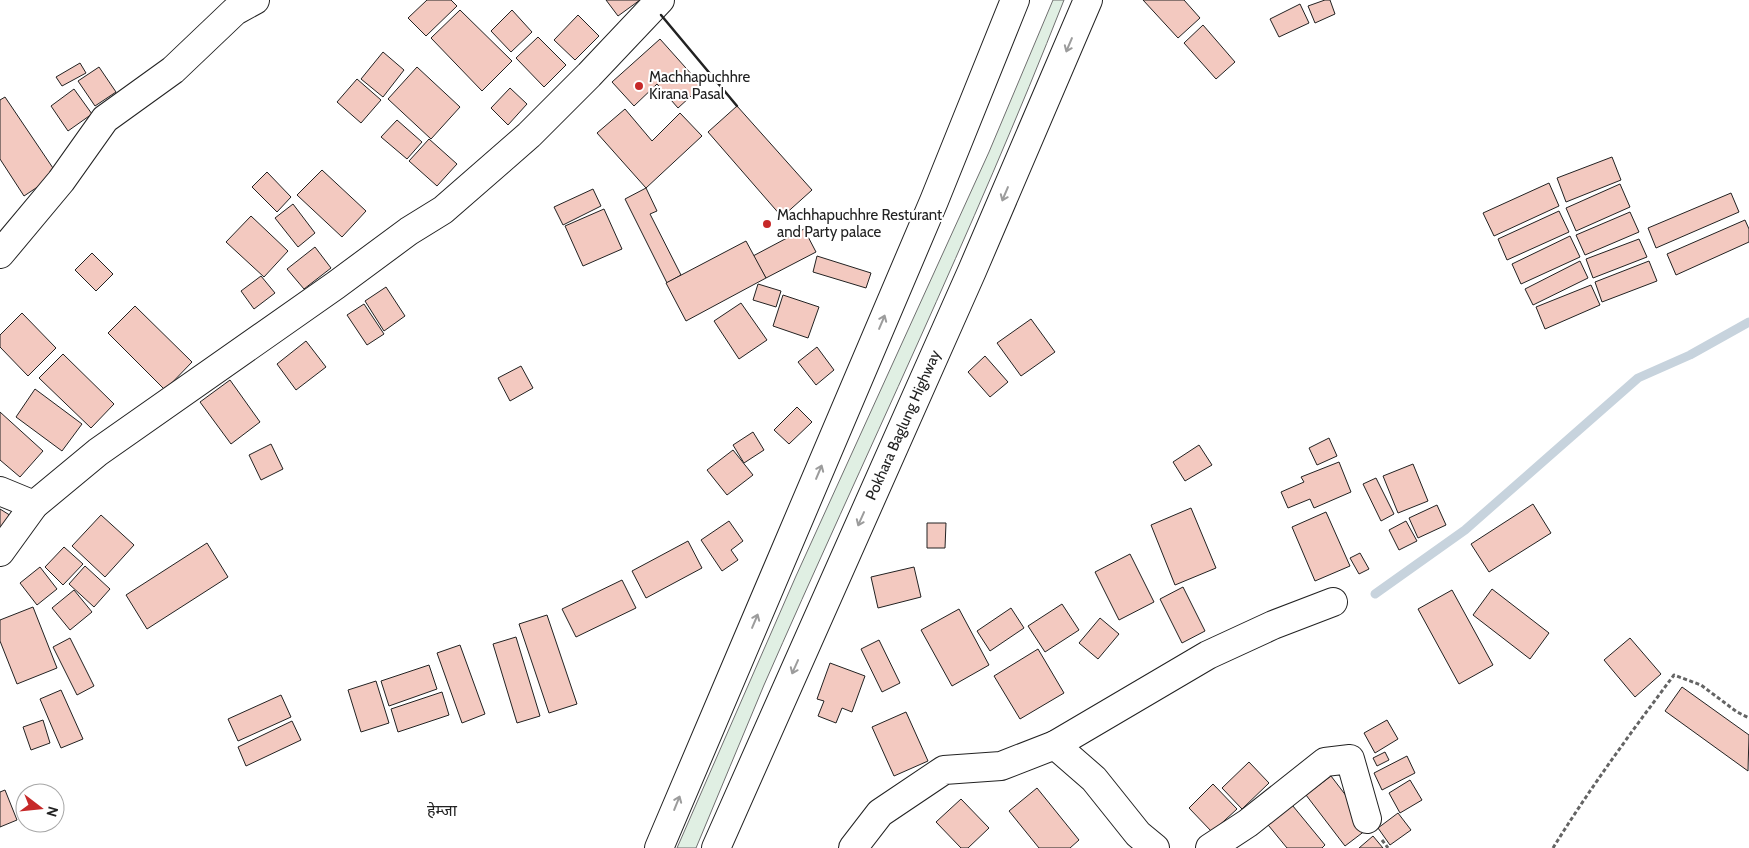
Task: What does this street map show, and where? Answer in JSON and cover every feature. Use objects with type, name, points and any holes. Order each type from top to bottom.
[{"type":"main road","points":[[0,254],[61,181],[105,119],[173,70],[235,11],[255,0]]},
{"type":"main road","points":[[0,552],[34,505],[98,452],[336,285],[409,231],[442,210],[528,135],[589,75],[660,0]]},
{"type":"main road","points":[[659,848],[934,201],[1015,0]]},
{"type":"main road","name":"Pokhara Baglung Highway","points":[[716,848],[972,271],[1088,0]]},
{"type":"main road","points":[[0,491],[34,505]]},
{"type":"main road","points":[[853,848],[880,813],[944,770],[1000,766],[1055,745],[1208,655],[1273,625],[1333,602]]},
{"type":"main road","points":[[1055,745],[1094,778],[1138,834],[1155,848]]},
{"type":"main road","points":[[1210,848],[1248,823],[1325,762],[1350,759],[1368,819]]},
{"type":"path","points":[[1553,848],[1577,809],[1674,674],[1701,685],[1737,712],[1749,718]]},
{"type":"green space","points":[[1053,0],[1064,0],[993,173],[764,685],[696,848],[677,848],[796,576],[989,152]]},
{"type":"building","points":[[427,0],[451,0],[457,6],[426,36],[408,18]]},
{"type":"building","points":[[606,0],[640,0],[618,16]]},
{"type":"building","points":[[1143,0],[1184,0],[1200,18],[1178,38]]},
{"type":"building","points":[[1330,0],[1335,14],[1315,23],[1308,6]]},
{"type":"building","points":[[1300,4],[1309,23],[1279,37],[1270,19]]},
{"type":"building","points":[[460,10],[512,61],[482,91],[431,38]]},
{"type":"building","points":[[512,10],[532,32],[511,52],[491,31]]},
{"type":"building","points":[[578,15],[599,36],[575,60],[554,40]]},
{"type":"building","points":[[1203,25],[1235,62],[1216,79],[1184,43]]},
{"type":"building","points":[[538,37],[566,65],[544,87],[516,58]]},
{"type":"building","points":[[660,39],[702,86],[678,108],[657,84],[634,106],[612,82]]},
{"type":"building","points":[[383,52],[404,70],[383,97],[361,79]]},
{"type":"building","points":[[80,63],[86,73],[62,86],[56,77]]},
{"type":"building","points":[[99,67],[116,92],[95,106],[78,81]]},
{"type":"building","points":[[417,67],[460,107],[431,139],[388,99]]},
{"type":"building","points":[[357,79],[381,100],[361,123],[337,102]]},
{"type":"building","points":[[510,88],[527,104],[508,125],[491,108]]},
{"type":"building","points":[[74,89],[92,114],[68,131],[51,106]]},
{"type":"building","points":[[5,97],[57,174],[24,196],[0,159],[0,100]]},
{"type":"building","points":[[737,106],[812,190],[782,217],[708,132]]},
{"type":"building","points":[[625,109],[652,141],[680,113],[702,136],[646,188],[597,133]]},
{"type":"building","points":[[397,120],[422,142],[407,159],[381,137]]},
{"type":"building","points":[[429,139],[457,164],[437,186],[409,161]]},
{"type":"building","points":[[1612,157],[1621,180],[1566,202],[1557,178]]},
{"type":"building","points":[[322,170],[366,211],[342,237],[297,195]]},
{"type":"building","points":[[267,172],[291,197],[277,212],[252,187]]},
{"type":"building","points":[[1549,183],[1559,206],[1494,236],[1483,213]]},
{"type":"building","points":[[1620,184],[1630,207],[1576,231],[1566,208]]},
{"type":"building","points":[[646,188],[657,211],[650,214],[681,275],[667,283],[625,199]]},
{"type":"building","points":[[593,189],[601,206],[563,225],[554,207]]},
{"type":"building","points":[[1731,193],[1739,212],[1656,248],[1648,228]]},
{"type":"building","points":[[293,204],[315,233],[298,247],[275,218]]},
{"type":"building","points":[[604,209],[622,249],[583,266],[565,226]]},
{"type":"building","points":[[1559,211],[1569,232],[1507,260],[1498,239]]},
{"type":"building","points":[[1630,212],[1639,232],[1585,255],[1576,235]]},
{"type":"building","points":[[251,216],[288,251],[264,277],[226,242]]},
{"type":"building","points":[[1745,220],[1749,229],[1749,242],[1676,275],[1667,254]]},
{"type":"building","points":[[804,229],[816,252],[766,278],[753,256]]},
{"type":"building","points":[[1570,236],[1580,257],[1521,284],[1512,264]]},
{"type":"building","points":[[1639,239],[1647,257],[1593,278],[1586,259]]},
{"type":"building","points":[[746,241],[766,278],[686,321],[666,283]]},
{"type":"building","points":[[315,247],[331,268],[304,289],[287,269]]},
{"type":"building","points":[[92,253],[113,274],[96,291],[75,270]]},
{"type":"building","points":[[817,256],[871,273],[866,288],[813,272]]},
{"type":"building","points":[[1580,261],[1588,278],[1533,305],[1525,289]]},
{"type":"building","points":[[1649,261],[1657,281],[1602,302],[1595,282]]},
{"type":"building","points":[[261,276],[275,293],[254,309],[241,291]]},
{"type":"building","points":[[758,284],[781,291],[776,307],[753,300]]},
{"type":"building","points":[[1591,285],[1600,305],[1545,329],[1536,307]]},
{"type":"building","points":[[386,287],[405,316],[384,331],[365,301]]},
{"type":"building","points":[[783,295],[819,307],[808,338],[773,326]]},
{"type":"building","points":[[741,303],[767,340],[739,359],[714,321]]},
{"type":"building","points":[[364,304],[384,334],[367,345],[347,315]]},
{"type":"building","points":[[135,306],[192,362],[165,390],[108,333]]},
{"type":"building","points":[[22,313],[56,348],[28,376],[0,347],[0,335]]},
{"type":"building","points":[[1031,319],[1055,352],[1021,376],[997,343]]},
{"type":"building","points":[[306,341],[326,367],[296,390],[277,364]]},
{"type":"building","points":[[817,347],[834,370],[816,385],[798,362]]},
{"type":"building","points":[[63,354],[114,404],[91,428],[39,378]]},
{"type":"building","points":[[985,356],[1008,382],[990,397],[968,372]]},
{"type":"building","points":[[521,366],[533,388],[510,401],[498,378]]},
{"type":"building","points":[[230,380],[260,422],[231,444],[200,402]]},
{"type":"building","points":[[35,389],[82,424],[62,451],[16,417]]},
{"type":"building","points":[[797,407],[812,422],[789,444],[774,430]]},
{"type":"building","points":[[0,412],[43,451],[20,477],[0,460]]},
{"type":"building","points":[[753,432],[764,450],[744,463],[733,445]]},
{"type":"building","points":[[1329,438],[1337,456],[1317,465],[1309,448]]},
{"type":"building","points":[[271,444],[283,469],[261,480],[249,455]]},
{"type":"building","points":[[1199,445],[1212,465],[1185,481],[1173,462]]},
{"type":"building","points":[[733,450],[753,475],[727,495],[707,470]]},
{"type":"building","points":[[1339,462],[1351,492],[1314,508],[1310,499],[1288,508],[1281,492],[1304,482],[1301,477]]},
{"type":"building","points":[[1413,464],[1428,501],[1398,513],[1383,476]]},
{"type":"building","points":[[1376,478],[1394,514],[1381,521],[1363,484]]},
{"type":"building","points":[[1533,504],[1551,533],[1489,572],[1471,544]]},
{"type":"building","points":[[1437,505],[1446,525],[1418,538],[1409,518]]},
{"type":"building","points":[[1191,508],[1216,568],[1175,585],[1151,525]]},
{"type":"building","points":[[0,509],[16,519],[0,544]]},
{"type":"building","points":[[1326,512],[1350,566],[1315,581],[1292,527]]},
{"type":"building","points":[[101,515],[134,545],[105,577],[72,546]]},
{"type":"building","points":[[729,521],[743,541],[731,550],[738,560],[722,571],[701,540]]},
{"type":"building","points":[[1406,521],[1417,541],[1399,550],[1389,530]]},
{"type":"building","points":[[927,523],[946,523],[945,548],[927,548]]},
{"type":"building","points":[[688,541],[702,568],[646,598],[632,571]]},
{"type":"building","points":[[207,543],[228,577],[147,629],[126,595]]},
{"type":"building","points":[[64,547],[83,564],[63,585],[45,567]]},
{"type":"building","points":[[1360,553],[1369,569],[1359,574],[1350,558]]},
{"type":"building","points":[[1130,554],[1154,602],[1119,620],[1095,572]]},
{"type":"building","points":[[85,566],[110,589],[94,607],[69,584]]},
{"type":"building","points":[[40,567],[57,589],[37,605],[20,583]]},
{"type":"building","points":[[914,567],[921,597],[878,608],[871,577]]},
{"type":"building","points":[[622,580],[636,608],[576,637],[562,609]]},
{"type":"building","points":[[1183,587],[1205,631],[1182,643],[1160,599]]},
{"type":"building","points":[[1492,589],[1549,633],[1530,659],[1473,615]]},
{"type":"building","points":[[74,590],[92,612],[70,630],[52,608]]},
{"type":"building","points":[[1452,590],[1493,665],[1459,684],[1418,609]]},
{"type":"building","points":[[1062,604],[1079,630],[1045,652],[1028,626]]},
{"type":"building","points":[[33,607],[57,668],[17,684],[0,641],[0,620]]},
{"type":"building","points":[[1011,608],[1024,628],[990,651],[977,631]]},
{"type":"building","points":[[959,609],[989,665],[952,686],[921,630]]},
{"type":"building","points":[[547,615],[577,704],[549,713],[519,624]]},
{"type":"building","points":[[1100,618],[1119,634],[1098,659],[1079,643]]},
{"type":"building","points":[[516,637],[540,716],[517,723],[493,644]]},
{"type":"building","points":[[70,638],[94,686],[77,695],[53,647]]},
{"type":"building","points":[[1630,638],[1661,674],[1635,697],[1604,660]]},
{"type":"building","points":[[879,640],[900,683],[882,692],[861,649]]},
{"type":"building","points":[[460,645],[485,714],[462,723],[437,653]]},
{"type":"building","points":[[1038,649],[1064,693],[1020,719],[994,676]]},
{"type":"building","points":[[830,663],[865,676],[852,712],[842,708],[836,723],[818,716],[824,701],[817,699]]},
{"type":"building","points":[[429,665],[437,689],[389,706],[381,681]]},
{"type":"building","points":[[376,681],[389,723],[361,732],[348,690]]},
{"type":"building","points":[[1682,687],[1749,735],[1748,771],[1665,711]]},
{"type":"building","points":[[61,690],[83,739],[61,748],[40,699]]},
{"type":"building","points":[[442,692],[449,715],[398,732],[391,709]]},
{"type":"building","points":[[281,695],[291,717],[238,741],[228,719]]},
{"type":"building","points":[[906,712],[928,761],[894,776],[872,727]]},
{"type":"building","points":[[43,720],[50,743],[31,750],[23,727]]},
{"type":"building","points":[[1387,720],[1398,739],[1375,753],[1364,733]]},
{"type":"building","points":[[292,721],[301,740],[246,766],[238,747]]},
{"type":"building","points":[[1385,752],[1389,760],[1377,766],[1373,758]]},
{"type":"building","points":[[1407,756],[1415,773],[1382,790],[1374,773]]},
{"type":"building","points":[[1249,762],[1269,783],[1242,809],[1222,788]]},
{"type":"building","points":[[1331,776],[1370,827],[1345,846],[1306,795]]},
{"type":"building","points":[[1410,780],[1422,800],[1400,813],[1389,793]]},
{"type":"building","points":[[1213,784],[1237,809],[1212,832],[1189,808]]},
{"type":"building","points":[[1037,788],[1079,840],[1070,848],[1039,848],[1009,811]]},
{"type":"building","points":[[5,790],[15,815],[15,821],[0,827],[0,792]]},
{"type":"building","points":[[961,799],[989,828],[968,848],[961,848],[936,822]]},
{"type":"building","points":[[1288,800],[1325,845],[1322,848],[1287,848],[1264,820]]},
{"type":"building","points":[[1398,813],[1411,830],[1390,845],[1378,828]]},
{"type":"building","points":[[1373,836],[1383,848],[1359,848]]},
{"type":"waterway","points":[[1375,594],[1465,530],[1638,378],[1690,355],[1749,322]]},
{"type":"wall","points":[[661,15],[737,106]]},
{"type":"place","name":"Machhapuchhre Kirana Pasal","points":[[639,86]]},
{"type":"place","name":"Machhapuchhre Resturant and Party palace","points":[[767,224]]},
{"type":"district","name":"हेम्जा","points":[[442,810]]}]
